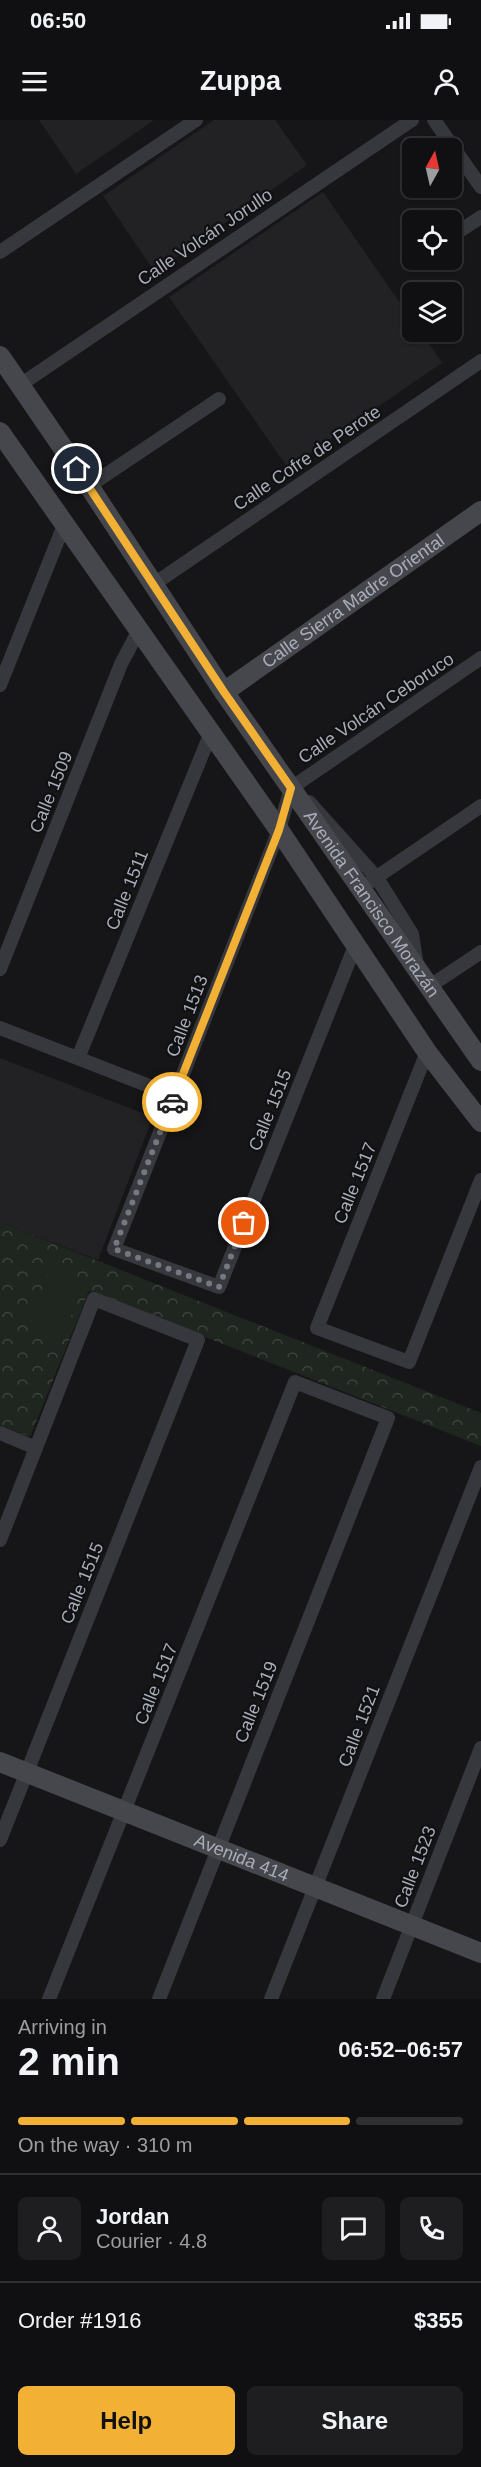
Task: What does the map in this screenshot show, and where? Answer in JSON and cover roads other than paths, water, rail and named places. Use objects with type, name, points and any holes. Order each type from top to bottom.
[{"type":"street","points":[[0,252],[196,120]]},
{"type":"street","name":"Calle Volcán Jorullo","points":[[20,385],[412,120]]},
{"type":"street","points":[[434,120],[481,187]]},
{"type":"street","points":[[462,229],[481,217]]},
{"type":"street","name":"Avenida Francisco Morazán","points":[[0,356],[89,486],[224,692],[291,788],[369,882],[417,968],[481,1061]]},
{"type":"street","name":"Calle Cofre de Perote","points":[[154,584],[481,361]]},
{"type":"street","points":[[89,486],[219,399]]},
{"type":"street","name":"Avenida Francisco Morazán","points":[[0,432],[210,735],[279,830],[427,1052],[481,1122]]},
{"type":"street","name":"Calle Sierra Madre Oriental","points":[[224,692],[481,511]]},
{"type":"street","points":[[0,685],[64,525]]},
{"type":"street","name":"Calle 1509","points":[[0,969],[121,664],[139,630]]},
{"type":"street","name":"Calle Volcán Ceboruco","points":[[291,788],[481,658]]},
{"type":"street","name":"Calle 1511","points":[[78,1058],[210,735]]},
{"type":"street","name":"Calle 1513","points":[[114,1249],[279,830],[291,788]]},
{"type":"street","points":[[369,882],[481,806]]},
{"type":"street","name":"Calle 1515","points":[[114,1249],[219,1287],[355,945]]},
{"type":"street","points":[[430,986],[481,952]]},
{"type":"street","points":[[0,1028],[175,1096]]},
{"type":"street","name":"Calle 1517","points":[[427,1052],[317,1328],[410,1362],[481,1180]]},
{"type":"street","name":"Calle 1515","points":[[0,1840],[198,1340],[94,1299],[36,1448]]},
{"type":"street","name":"Calle 1517","points":[[49,1999],[295,1382],[388,1418]]},
{"type":"street","name":"Calle 1519","points":[[159,1999],[388,1418]]},
{"type":"street","points":[[0,1433],[36,1448],[0,1540]]},
{"type":"street","name":"Calle 1521","points":[[272,1999],[481,1467]]},
{"type":"street","name":"Calle 1523","points":[[383,1999],[481,1748]]},
{"type":"street","name":"Avenida 414","points":[[0,1762],[481,1953]]}]
